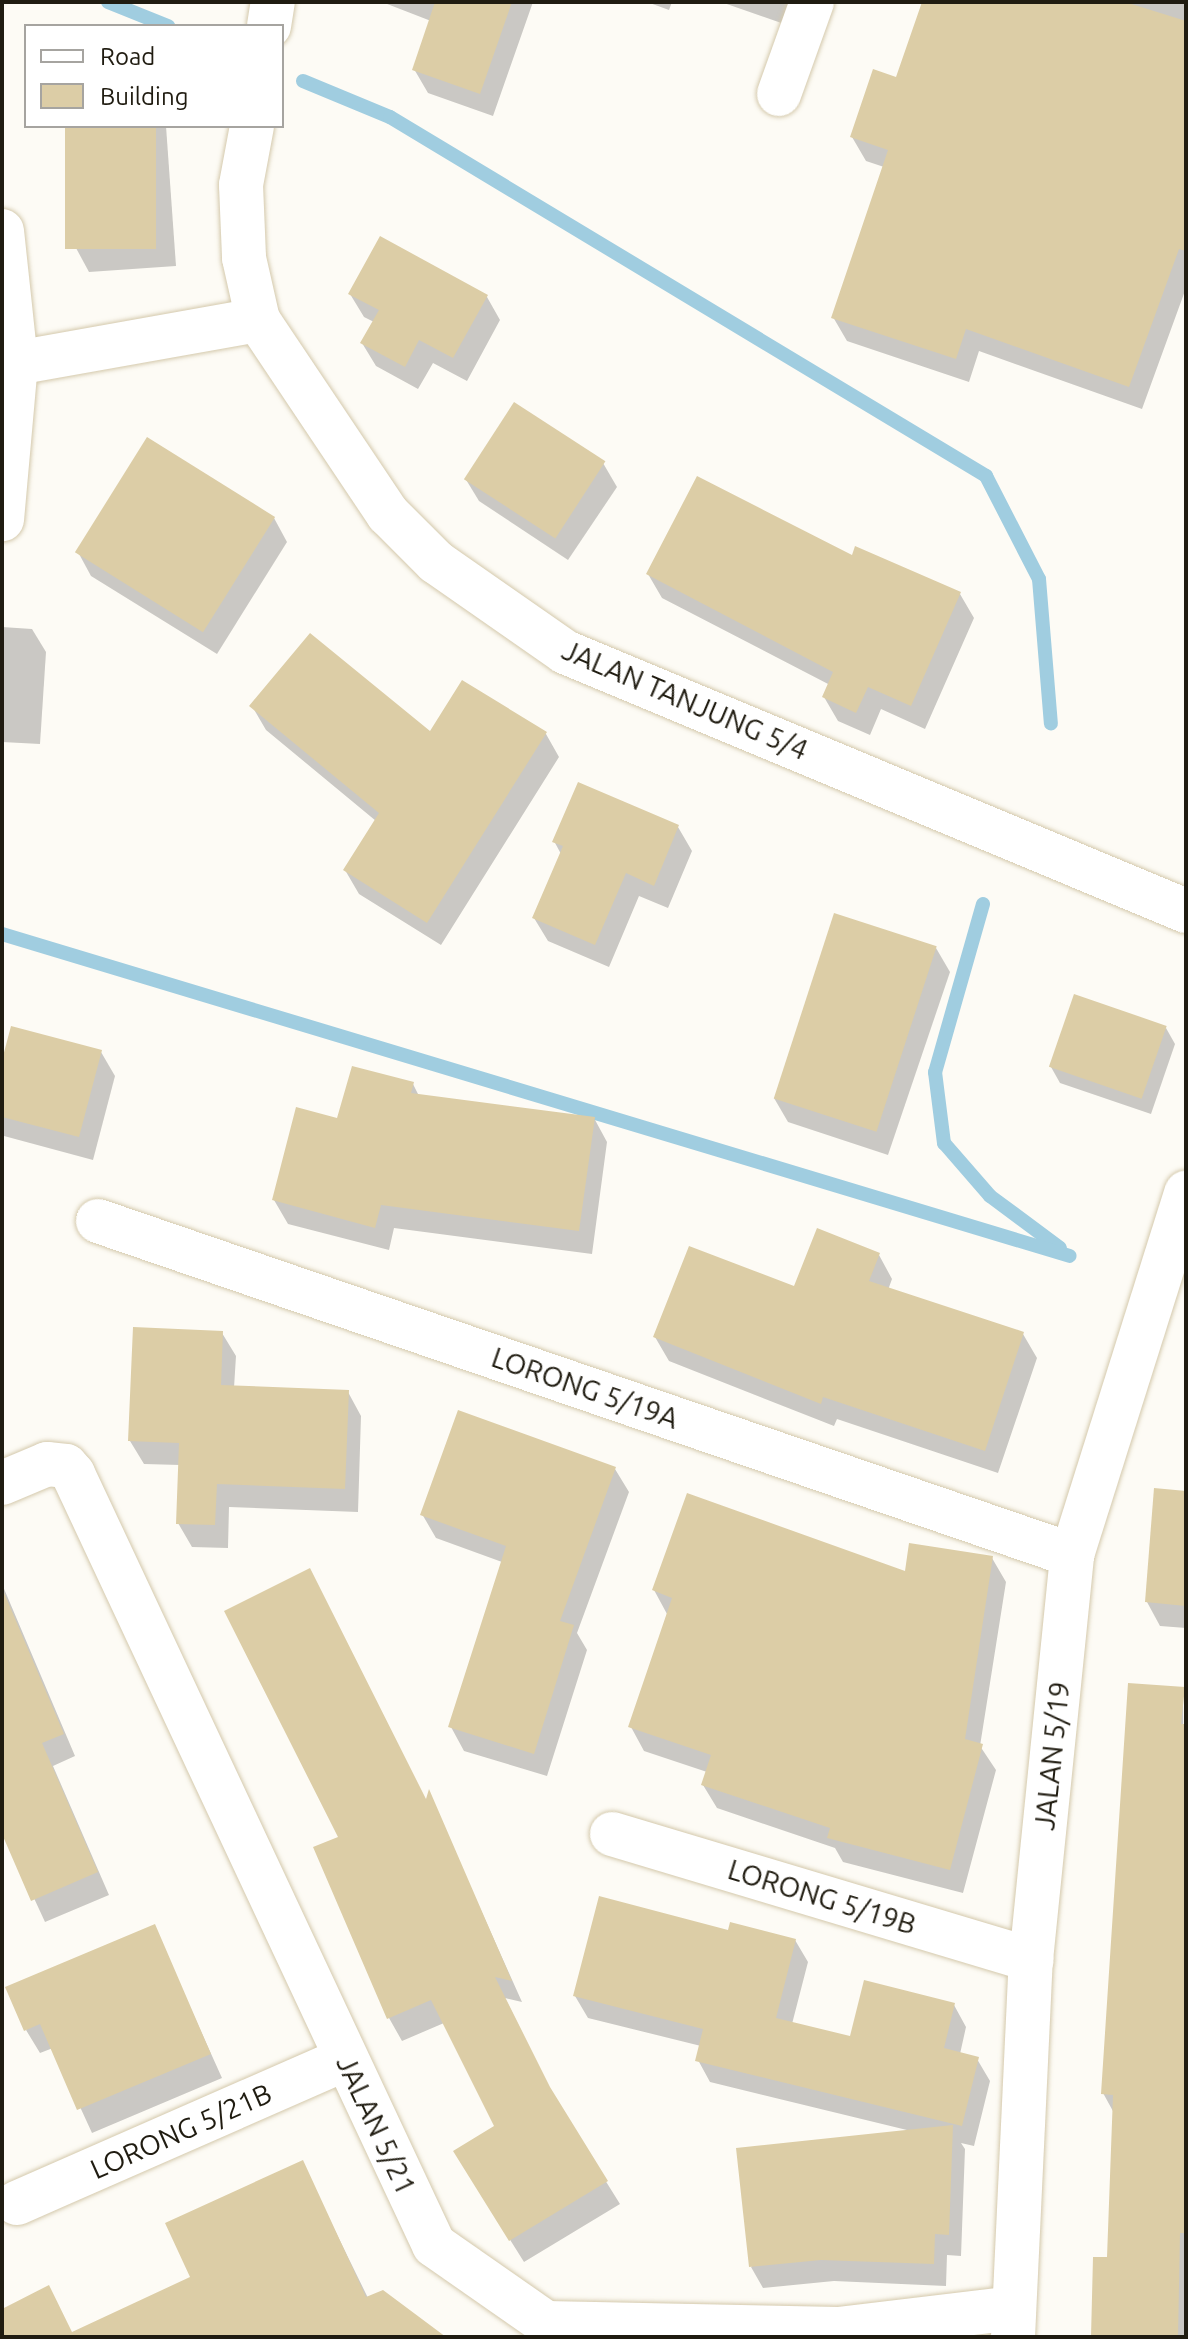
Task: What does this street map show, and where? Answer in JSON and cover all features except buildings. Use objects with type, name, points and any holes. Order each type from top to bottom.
[{"type":"street","points":[[269,24],[273,2]]},
{"type":"street","points":[[779,94],[812,2]]},
{"type":"street","name":"JALAN TANJUNG 5/4","points":[[252,128],[241,185],[244,258],[258,320],[388,514],[436,562],[565,652],[1186,911]]},
{"type":"street","points":[[2,231],[16,363],[2,519]]},
{"type":"street","points":[[16,363],[258,320]]},
{"type":"street","name":"JALAN 5/19","points":[[1013,2322],[1031,1960],[1072,1555],[1186,1193]]},
{"type":"street","name":"LORONG 5/19A","points":[[98,1221],[1072,1555]]},
{"type":"street","name":"JALAN 5/21","points":[[2,1483],[57,1463],[73,1474],[428,2237],[546,2330],[838,2329],[1013,2322]]},
{"type":"street","name":"LORONG 5/19B","points":[[612,1834],[1031,1960]]},
{"type":"street","name":"LORONG 5/21B","points":[[17,2203],[345,2059]]},
{"type":"waterway","points":[[108,2],[163,24]]},
{"type":"waterway","points":[[303,81],[390,117],[986,476],[1039,579],[1051,724]]},
{"type":"waterway","points":[[983,904],[935,1072],[944,1143],[990,1196],[1060,1248]]},
{"type":"waterway","points":[[2,934],[1070,1256]]}]
